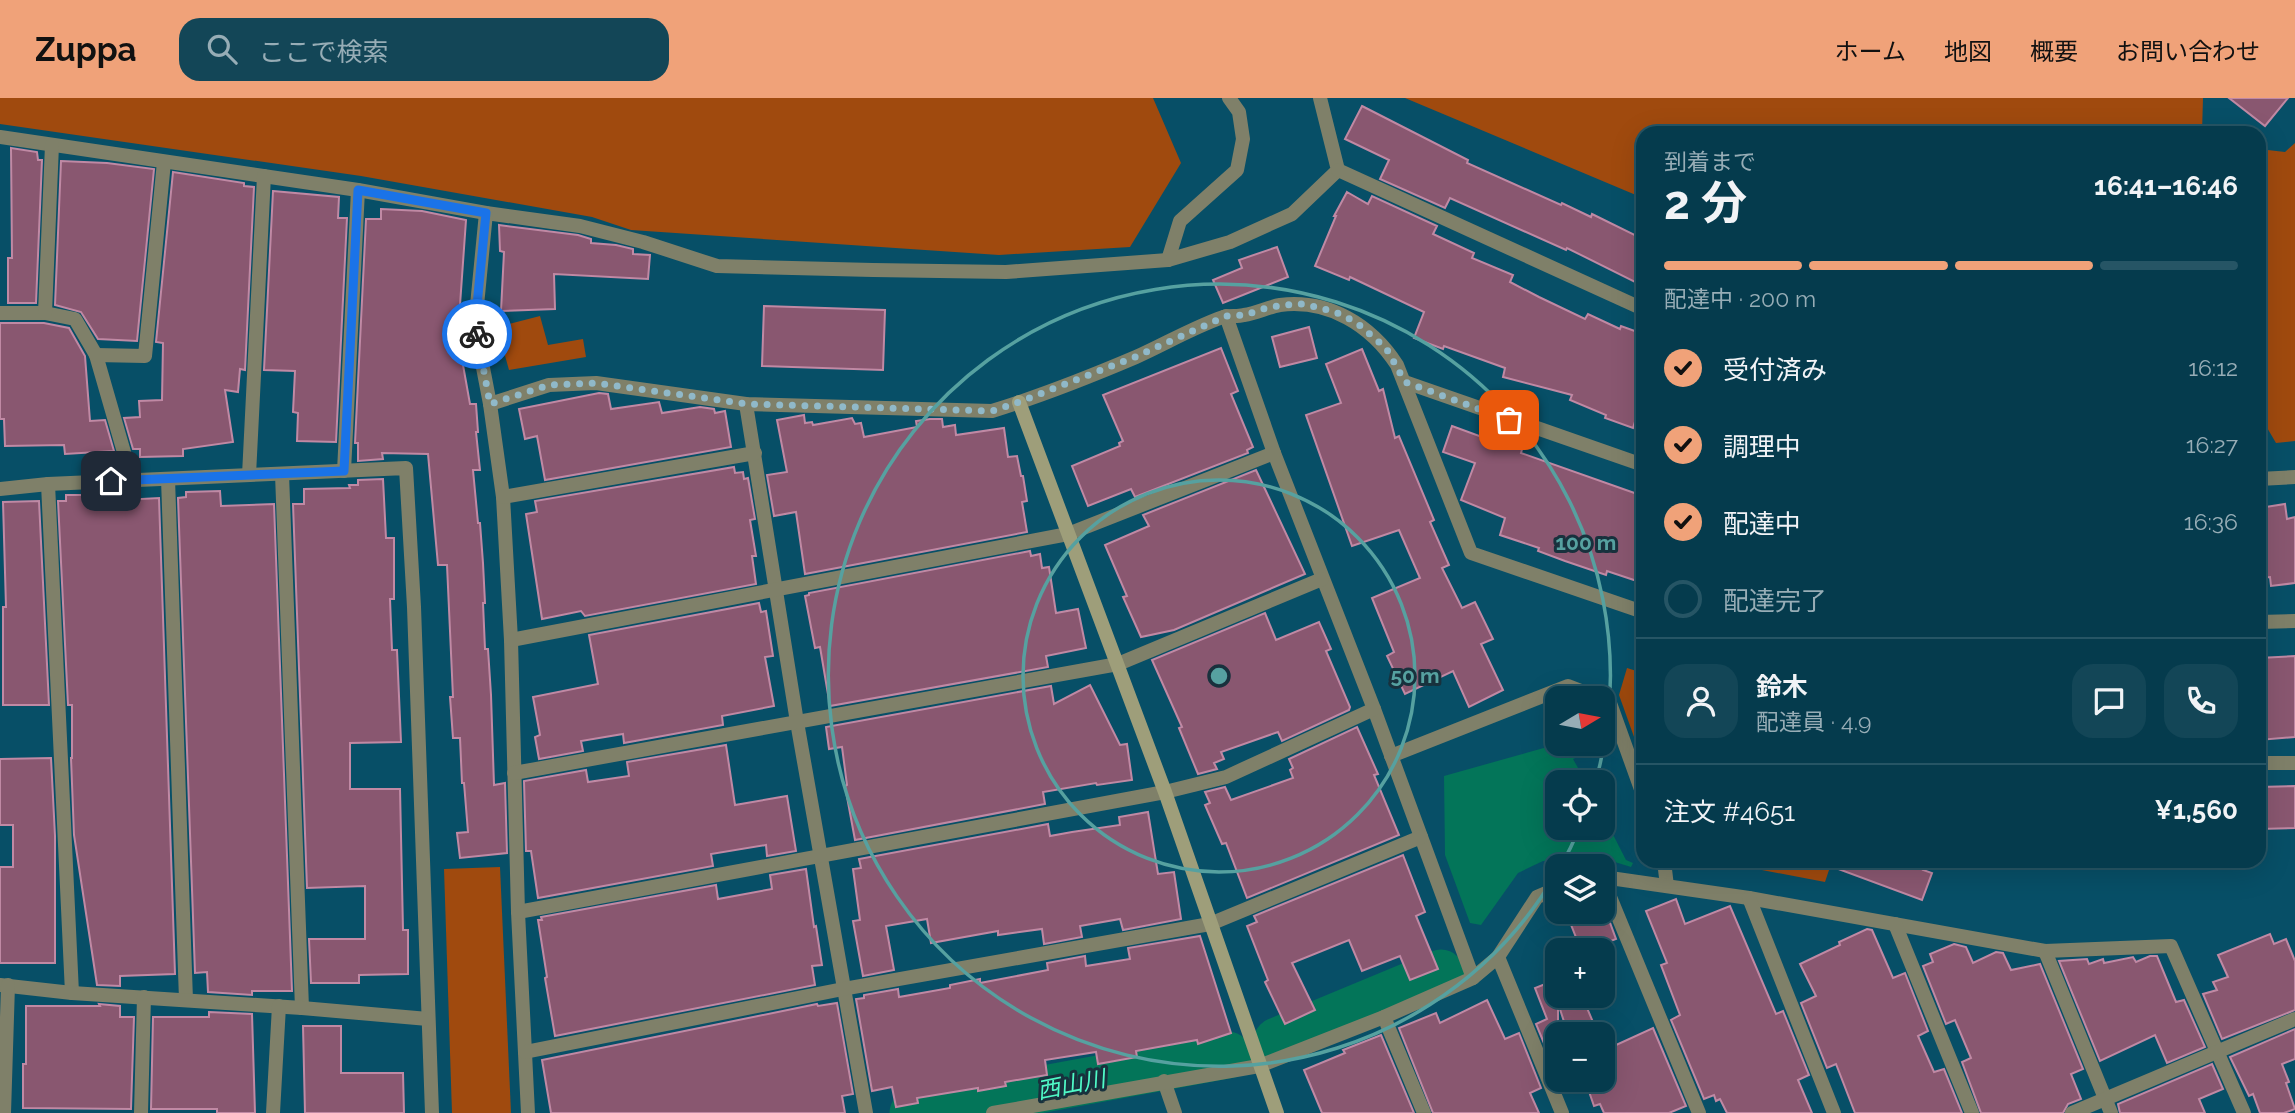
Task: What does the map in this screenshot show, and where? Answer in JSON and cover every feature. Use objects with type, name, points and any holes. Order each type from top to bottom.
[{"type":"street","points":[[1168,260],[1180,221],[1237,170],[1243,139],[1239,112],[1229,98]]},
{"type":"street","points":[[1320,98],[1338,170]]},
{"type":"street","points":[[0,137],[580,226],[643,242],[717,266],[1006,272],[1168,260],[1230,242],[1292,214],[1338,170]]},
{"type":"street","points":[[45,313],[52,145]]},
{"type":"street","points":[[96,355],[145,356],[164,162]]},
{"type":"street","points":[[1338,170],[1636,306]]},
{"type":"street","points":[[249,475],[264,176]]},
{"type":"street","points":[[344,471],[358,190]]},
{"type":"street","points":[[486,213],[475,326],[490,404],[503,497],[511,640],[518,912],[527,1113]]},
{"type":"street","points":[[490,404],[549,385],[596,383],[747,404],[992,411],[1135,357],[1226,316],[1302,304],[1340,314],[1372,334],[1386,348],[1405,382],[1471,553],[1636,610]]},
{"type":"street","points":[[0,313],[45,313],[75,319],[96,355],[132,480]]},
{"type":"street","points":[[1226,316],[1274,453],[1374,709],[1474,978]]},
{"type":"street","points":[[1405,382],[1636,464]]},
{"type":"street","points":[[1019,402],[1165,792],[1277,1113]]},
{"type":"street","points":[[747,404],[797,722],[866,1113]]},
{"type":"street","points":[[503,497],[755,453]]},
{"type":"street","points":[[511,640],[1068,534],[1274,453]]},
{"type":"street","points":[[0,489],[48,484],[406,468],[414,607],[432,1113]]},
{"type":"street","points":[[282,474],[302,1008]]},
{"type":"street","points":[[2266,479],[2295,477]]},
{"type":"street","points":[[169,479],[186,1000]]},
{"type":"street","points":[[48,484],[72,993]]},
{"type":"street","points":[[514,773],[1118,664],[1322,579]]},
{"type":"street","points":[[2266,622],[2295,621]]},
{"type":"street","points":[[1391,756],[1545,695]]},
{"type":"street","points":[[518,912],[821,858],[1165,792],[1226,777],[1374,709]]},
{"type":"street","points":[[1615,717],[1636,775]]},
{"type":"street","points":[[2266,763],[2295,763]]},
{"type":"street","points":[[525,1052],[843,989],[1210,924],[1421,837]]},
{"type":"street","points":[[1665,868],[1668,886]]},
{"type":"street","points":[[1615,879],[1749,898],[2045,951],[2171,946],[2244,1113]]},
{"type":"street","points":[[993,1113],[1259,1066],[1384,1017],[1474,978],[1498,957],[1537,897],[1545,894]]},
{"type":"street","points":[[1749,898],[1834,1113]]},
{"type":"street","points":[[1615,907],[1699,1113]]},
{"type":"street","points":[[1895,924],[1972,1113]]},
{"type":"street","points":[[2045,951],[2108,1106]]},
{"type":"street","points":[[1498,957],[1562,1113]]},
{"type":"street","points":[[4,1113],[4,985],[72,993],[279,1006],[428,1019]]},
{"type":"street","points":[[141,1113],[144,997]]},
{"type":"street","points":[[273,1113],[279,1006]]},
{"type":"street","points":[[1384,1017],[1424,1113]]},
{"type":"street","points":[[2072,1113],[2108,1106],[2218,1050],[2295,1019]]},
{"type":"street","points":[[1164,1081],[1175,1113]]},
{"type":"shaded area","points":[[0,98],[1153,98],[1181,163],[1130,247],[999,255],[631,230],[592,217],[361,176],[0,124]]},
{"type":"shaded area","points":[[1405,98],[2203,98],[2202,126],[1636,126],[1636,195]]},
{"type":"shaded area","points":[[2295,143],[2295,441],[2276,443],[2266,426],[2266,150],[2285,152]]},
{"type":"shaded area","points":[[540,316],[548,345],[583,339],[586,357],[509,370],[497,327]]},
{"type":"shaded area","points":[[1627,668],[1636,671],[1636,742],[1619,695]]},
{"type":"shaded area","points":[[1545,748],[1545,756],[1580,756],[1573,759],[1579,770],[1545,770],[1545,840],[1615,838],[1626,860],[1633,863],[1631,867],[1615,862],[1615,854],[1545,854],[1545,861],[1518,873],[1481,925],[1470,923],[1445,855],[1444,776]]},
{"type":"shaded area","points":[[500,867],[511,1113],[452,1113],[444,869]]},
{"type":"shaded area","points":[[1752,868],[1830,868],[1825,882]]},
{"type":"building","points":[[2229,98],[2288,98],[2265,126]]},
{"type":"building","points":[[1362,106],[1468,160],[1467,163],[1561,205],[1562,203],[1591,217],[1592,214],[1636,236],[1636,282],[1567,248],[1566,250],[1450,198],[1445,208],[1380,179],[1389,160],[1345,139]]},
{"type":"building","points":[[11,148],[37,152],[38,160],[42,160],[36,303],[8,303],[8,258],[12,258]]},
{"type":"building","points":[[61,161],[154,169],[137,341],[98,339],[81,312],[55,305]]},
{"type":"building","points":[[173,172],[244,183],[244,186],[254,187],[245,370],[240,369],[238,392],[225,390],[233,442],[183,449],[183,456],[140,457],[140,449],[133,449],[124,418],[140,417],[139,401],[162,400],[163,343],[156,342]]},
{"type":"building","points":[[273,191],[339,197],[338,218],[347,218],[336,442],[297,441],[298,413],[293,412],[295,371],[264,370]]},
{"type":"building","points":[[1347,192],[1368,204],[1372,196],[1437,226],[1433,234],[1474,253],[1472,258],[1513,275],[1510,282],[1539,297],[1585,319],[1588,314],[1620,329],[1621,326],[1636,331],[1636,418],[1633,428],[1605,418],[1606,415],[1570,400],[1572,395],[1503,377],[1505,368],[1414,338],[1424,312],[1350,277],[1349,280],[1315,266],[1334,216]]},
{"type":"building","points":[[381,209],[422,211],[466,220],[460,305],[463,306],[472,363],[463,365],[470,404],[476,404],[480,470],[473,470],[483,563],[485,649],[488,649],[494,785],[505,783],[507,853],[460,858],[457,833],[468,832],[460,738],[453,738],[447,565],[438,565],[428,454],[382,453],[383,459],[358,461],[358,443],[355,443],[366,219],[381,219]]},
{"type":"building","points":[[499,225],[578,235],[591,239],[591,243],[616,245],[633,249],[633,254],[650,255],[648,279],[554,274],[555,309],[501,311],[504,252],[500,251]]},
{"type":"building","points":[[1277,247],[1288,277],[1223,303],[1213,280],[1242,268],[1239,260]]},
{"type":"building","points":[[764,306],[885,310],[883,370],[762,366]]},
{"type":"building","points":[[0,323],[44,323],[69,328],[85,356],[90,421],[105,420],[114,451],[65,454],[64,445],[5,446],[4,419],[0,419]]},
{"type":"building","points":[[1309,327],[1317,358],[1280,367],[1272,337]]},
{"type":"building","points":[[1221,348],[1238,391],[1231,394],[1253,447],[1247,450],[1248,453],[1135,497],[1131,489],[1088,506],[1072,466],[1120,446],[1119,443],[1123,441],[1103,395]]},
{"type":"building","points":[[1362,349],[1379,391],[1383,389],[1395,438],[1399,436],[1434,520],[1430,522],[1449,565],[1442,568],[1462,608],[1475,602],[1493,639],[1481,644],[1503,690],[1469,707],[1453,671],[1405,694],[1387,656],[1394,652],[1372,598],[1420,578],[1399,530],[1352,546],[1306,415],[1341,403],[1326,364]]},
{"type":"building","points":[[599,393],[608,394],[611,409],[659,402],[662,413],[700,407],[714,409],[715,413],[725,411],[731,447],[545,480],[537,436],[525,439],[519,409]]},
{"type":"building","points":[[804,415],[805,423],[812,422],[813,425],[852,418],[855,424],[861,423],[864,437],[917,427],[916,421],[930,419],[942,419],[943,427],[955,425],[956,435],[1004,428],[1008,457],[1017,456],[1023,476],[1027,501],[1022,502],[1027,532],[805,574],[796,512],[774,516],[767,475],[787,472],[777,420]]},
{"type":"building","points":[[1452,426],[1490,440],[1491,435],[1523,446],[1521,453],[1636,494],[1636,581],[1607,571],[1606,575],[1500,535],[1505,518],[1461,500],[1475,463],[1443,452]]},
{"type":"building","points":[[734,467],[735,473],[743,472],[744,479],[748,478],[755,519],[750,520],[756,556],[752,556],[756,584],[585,616],[581,611],[542,619],[526,514],[537,512],[535,501]]},
{"type":"building","points":[[1256,470],[1305,574],[1174,630],[1141,637],[1123,597],[1127,596],[1105,545],[1149,526],[1143,515]]},
{"type":"building","points":[[383,479],[386,538],[394,538],[394,599],[390,599],[392,650],[397,650],[401,742],[350,743],[350,789],[400,789],[403,930],[408,930],[408,974],[359,975],[359,983],[311,983],[309,939],[365,939],[365,886],[307,888],[293,504],[304,504],[304,489],[350,488],[349,485],[358,485],[358,480]]},
{"type":"building","points":[[220,491],[221,506],[274,504],[292,991],[252,991],[252,995],[208,992],[207,972],[195,973],[178,498],[186,497],[186,492]]},
{"type":"building","points":[[66,495],[104,495],[104,501],[159,498],[175,974],[120,976],[120,986],[97,985],[74,835],[72,705],[68,705],[58,501],[66,501]]},
{"type":"building","points":[[39,501],[49,705],[3,705],[3,607],[6,607],[3,502]]},
{"type":"building","points":[[2285,504],[2287,519],[2295,517],[2295,583],[2271,586],[2270,577],[2266,577],[2266,507]]},
{"type":"building","points":[[1030,551],[1031,556],[1040,554],[1042,568],[1049,567],[1056,613],[1078,609],[1086,648],[1046,656],[1048,667],[830,706],[820,647],[815,648],[805,596],[809,593]]},
{"type":"building","points":[[759,603],[761,612],[766,611],[773,656],[765,657],[774,706],[722,716],[723,725],[624,743],[623,734],[581,741],[583,751],[539,759],[535,737],[540,735],[533,697],[598,684],[589,635]]},
{"type":"building","points":[[1265,613],[1276,640],[1319,622],[1331,649],[1326,651],[1349,710],[1282,741],[1278,732],[1221,752],[1224,759],[1214,763],[1217,769],[1198,774],[1179,728],[1182,727],[1152,660]]},
{"type":"building","points":[[2295,656],[2295,737],[2266,739],[2266,658]]},
{"type":"building","points":[[1090,685],[1120,745],[1127,744],[1132,780],[1043,792],[1045,804],[855,840],[845,786],[842,747],[829,749],[826,727],[1051,686],[1054,704]]},
{"type":"building","points":[[1357,727],[1378,774],[1374,775],[1399,835],[1247,898],[1226,843],[1222,844],[1205,805],[1210,803],[1205,792],[1225,787],[1231,800],[1293,778],[1289,759]]},
{"type":"building","points":[[726,745],[735,805],[787,796],[796,851],[767,856],[766,845],[711,854],[713,866],[538,898],[531,851],[526,851],[524,781],[586,770],[588,782],[629,776],[627,762]]},
{"type":"building","points":[[51,758],[55,836],[55,963],[0,963],[0,867],[13,867],[13,825],[0,825],[0,759]]},
{"type":"building","points":[[2295,786],[2295,828],[2266,829],[2266,787]]},
{"type":"building","points":[[1148,812],[1158,874],[1174,872],[1181,919],[1123,930],[1120,919],[1080,926],[1082,937],[1044,944],[1042,929],[998,935],[998,931],[931,943],[927,919],[886,926],[894,970],[863,976],[853,921],[860,920],[853,869],[861,868],[859,859],[1048,824],[1050,836],[1120,825],[1119,817]]},
{"type":"building","points":[[1403,855],[1425,912],[1416,916],[1438,969],[1410,980],[1400,956],[1362,971],[1349,940],[1292,963],[1315,1010],[1285,1024],[1265,982],[1268,980],[1247,926],[1257,922],[1254,916]]},
{"type":"building","points":[[1836,868],[1924,868],[1923,870],[1932,873],[1922,900]]},
{"type":"building","points":[[806,869],[822,965],[812,966],[815,985],[555,1036],[538,920],[542,920],[541,917],[716,885],[718,899],[772,889],[770,875]]},
{"type":"building","points":[[1676,899],[1685,924],[1730,906],[1776,1014],[1783,1011],[1809,1075],[1798,1080],[1812,1113],[1727,1113],[1720,1099],[1716,1101],[1714,1095],[1704,1099],[1671,1020],[1680,1015],[1661,965],[1667,963],[1646,911]]},
{"type":"building","points":[[1571,924],[1610,924],[1616,939],[1615,938],[1576,938]]},
{"type":"building","points":[[1867,929],[1872,930],[1893,978],[1905,973],[1928,1031],[1918,1036],[1934,1072],[1944,1069],[1962,1113],[1855,1113],[1836,1064],[1827,1068],[1801,1003],[1816,996],[1800,964]]},
{"type":"building","points":[[2270,934],[2274,944],[2286,939],[2295,961],[2295,1010],[2222,1039],[2203,994],[2217,990],[2213,982],[2228,977],[2218,955]]},
{"type":"building","points":[[1200,936],[1231,1033],[1198,1044],[1197,1040],[1136,1051],[1137,1057],[1098,1064],[1096,1052],[1045,1060],[1047,1075],[1005,1082],[1006,1086],[978,1091],[978,1088],[917,1098],[918,1103],[896,1107],[892,1087],[872,1091],[856,999],[864,998],[864,995],[898,989],[899,997],[950,988],[950,985],[980,979],[980,983],[1048,970],[1047,963],[1085,956],[1086,966],[1130,959],[1128,948]]},
{"type":"building","points":[[1954,944],[1966,947],[1973,963],[1996,952],[2003,953],[2011,970],[2040,964],[2083,1069],[2071,1074],[2081,1099],[2068,1104],[2063,1113],[1981,1113],[1962,1062],[1971,1058],[1955,1020],[1946,1024],[1923,966],[1933,962],[1930,954]]},
{"type":"building","points":[[2157,956],[2176,1002],[2184,1000],[2205,1047],[2167,1063],[2155,1035],[2100,1061],[2059,961],[2087,959],[2089,964],[2103,959],[2104,963],[2133,957],[2136,962]]},
{"type":"building","points":[[1545,984],[1545,1008],[1558,1008],[1558,1022],[1545,1022],[1545,1046],[1536,1024],[1547,1019],[1535,988]]},
{"type":"building","points":[[1487,1000],[1505,1039],[1519,1033],[1541,1088],[1530,1093],[1539,1113],[1433,1113],[1399,1028],[1436,1013],[1440,1023]]},
{"type":"building","points":[[837,1003],[853,1094],[842,1096],[845,1113],[551,1113],[542,1060],[817,1004]]},
{"type":"building","points":[[99,1004],[120,1006],[120,1017],[134,1017],[131,1109],[23,1108],[26,1006],[100,1006]]},
{"type":"building","points":[[1560,1008],[1587,1008],[1593,1022],[1564,1022]]},
{"type":"building","points":[[209,1012],[252,1014],[255,1113],[217,1113],[217,1109],[151,1109],[153,1017],[209,1017]]},
{"type":"building","points":[[303,1026],[341,1026],[341,1073],[403,1073],[404,1113],[305,1113]]},
{"type":"building","points":[[1653,1028],[1686,1106],[1669,1113],[1604,1113],[1600,1104],[1594,1106],[1589,1092],[1615,1092],[1615,1045]]},
{"type":"building","points":[[2295,1029],[2295,1059],[2282,1064],[2295,1109],[2284,1113],[2260,1113],[2253,1094],[2249,1096],[2230,1057]]},
{"type":"building","points":[[1381,1035],[1414,1113],[1322,1113],[1304,1070]]},
{"type":"building","points":[[2212,1064],[2223,1089],[2199,1099],[2205,1113],[2120,1113],[2118,1104]]},
{"type":"waterway","name":"西山川","points":[[1277,1041],[1441,973]]},
{"type":"waterway","name":"西山川","points":[[913,1113],[1228,1055]]},
{"type":"way so far","points":[[477,334],[490,404],[549,385],[596,383],[747,404],[992,411],[1135,357],[1226,316],[1302,304],[1340,314],[1372,334],[1386,348],[1405,382],[1509,420]]},
{"type":"route","points":[[111,481],[344,471],[358,190],[486,213],[475,326],[477,334]]}]
